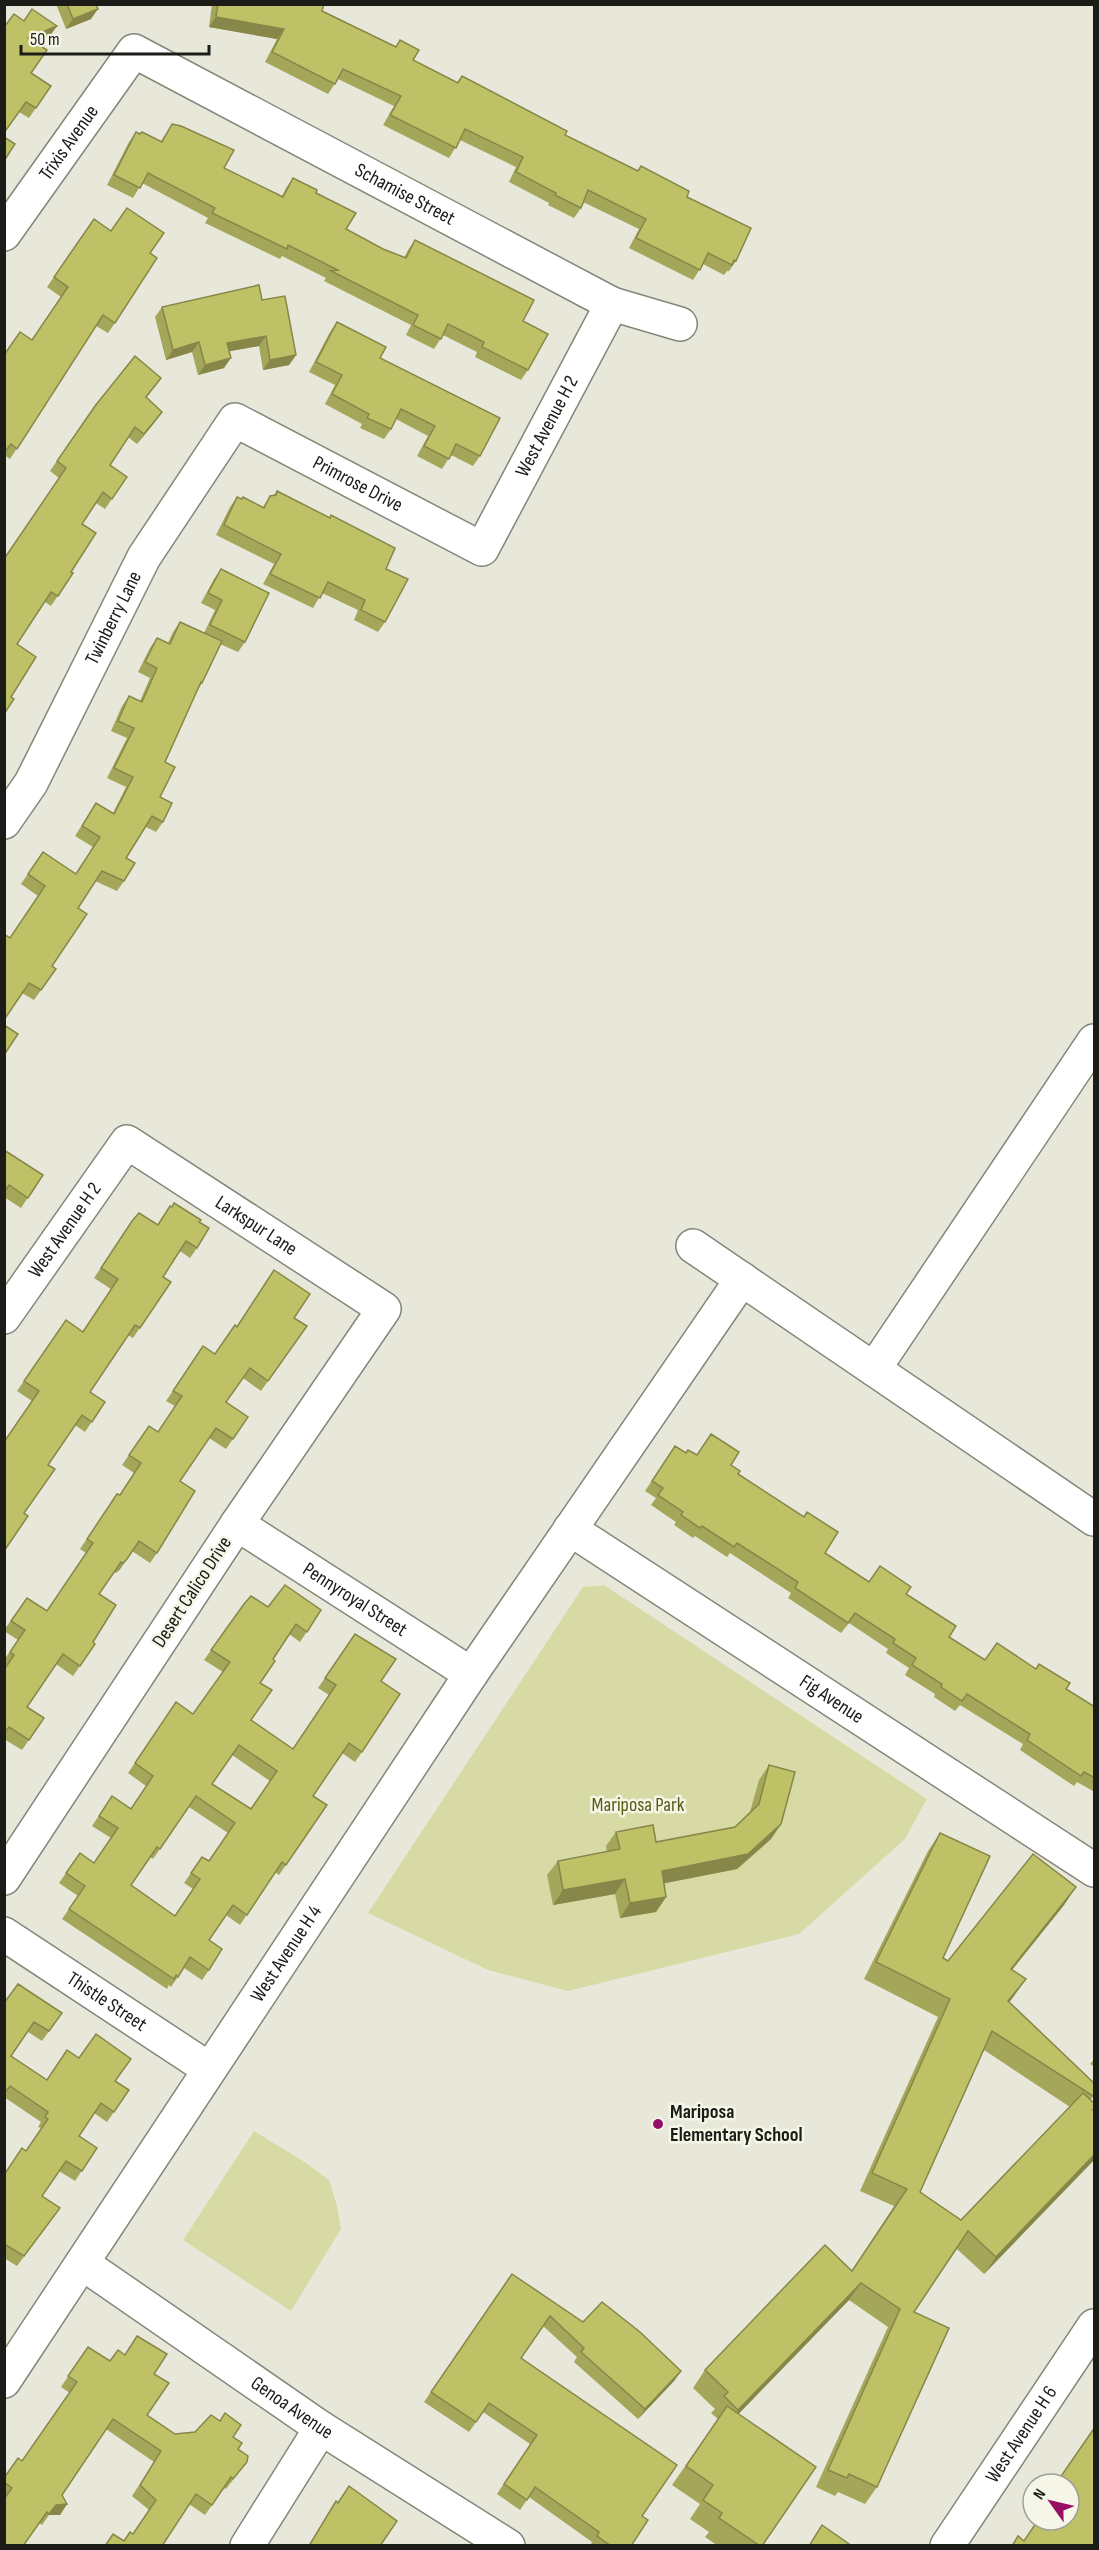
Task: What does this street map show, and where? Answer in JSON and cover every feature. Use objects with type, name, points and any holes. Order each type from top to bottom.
[{"type":"street","name":"Trixis Avenue","points":[[4,234],[134,51]]},
{"type":"street","name":"Schamise Street","points":[[134,51],[612,304],[680,324]]},
{"type":"street","name":"West Avenue H 2","points":[[482,549],[612,304]]},
{"type":"street","name":"Primrose Drive","points":[[235,420],[482,549]]},
{"type":"street","name":"Twinberry Lane","points":[[4,822],[31,783],[144,557],[235,420]]},
{"type":"street","points":[[874,1369],[1095,1041]]},
{"type":"street","name":"West Avenue H 2","points":[[10,1296],[127,1142]]},
{"type":"street","name":"Larkspur Lane","points":[[127,1142],[384,1310]]},
{"type":"street","points":[[693,1246],[1095,1519]]},
{"type":"street","name":"West Avenue H 4","points":[[4,2380],[471,1674],[742,1279]]},
{"type":"street","name":"Desert Calico Drive","points":[[4,1878],[237,1524],[384,1310]]},
{"type":"street","name":"Pennyroyal Street","points":[[237,1524],[471,1674]]},
{"type":"street","name":"Fig Avenue","points":[[570,1529],[1095,1870]]},
{"type":"street","name":"Thistle Street","points":[[4,1934],[209,2069]]},
{"type":"street","name":"Genoa Avenue","points":[[82,2264],[321,2428],[508,2546]]},
{"type":"street","name":"West Avenue H 6","points":[[947,2546],[1095,2326]]},
{"type":"street","points":[[247,2546],[321,2428]]},
{"type":"green space","name":"Mariposa Park","points":[[604,1585],[927,1799],[905,1839],[799,1934],[568,1991],[488,1970],[368,1913],[583,1587]]},
{"type":"green space","points":[[254,2131],[329,2180],[337,2206],[341,2229],[291,2311],[183,2240]]},
{"type":"building","points":[[67,4],[96,4],[98,9],[73,19]]},
{"type":"building","points":[[218,4],[324,4],[322,11],[396,47],[400,40],[419,50],[413,60],[458,83],[462,76],[567,131],[565,135],[638,171],[641,166],[689,191],[687,197],[751,228],[736,261],[734,260],[732,265],[708,253],[700,270],[636,238],[646,219],[588,190],[581,208],[516,172],[523,157],[465,129],[456,148],[390,115],[401,96],[343,69],[335,84],[272,52],[284,29],[216,17]]},
{"type":"building","points":[[32,9],[57,26],[28,38],[47,50],[31,73],[51,86],[36,108],[26,102],[4,133],[4,27],[14,14],[24,21]]},
{"type":"building","points":[[172,124],[234,150],[224,168],[283,197],[293,178],[317,190],[316,193],[356,213],[346,229],[383,249],[406,258],[415,240],[534,300],[523,321],[548,334],[528,370],[482,347],[484,342],[448,324],[441,339],[413,325],[418,315],[331,271],[338,270],[288,245],[287,249],[212,213],[215,208],[148,173],[140,188],[114,175],[136,132],[140,134],[142,132],[162,142]]},
{"type":"building","points":[[4,137],[15,144],[4,161]]},
{"type":"building","points":[[127,208],[164,233],[150,253],[157,258],[115,323],[103,315],[17,449],[11,444],[4,453],[4,355],[20,332],[32,340],[68,287],[54,277],[94,219],[111,231]]},
{"type":"building","points":[[259,285],[262,300],[285,296],[296,355],[270,360],[266,336],[227,343],[231,358],[205,365],[199,342],[173,350],[162,307]]},
{"type":"building","points":[[337,322],[386,347],[380,358],[500,418],[480,456],[456,444],[449,459],[424,446],[435,426],[401,409],[391,429],[367,418],[369,414],[332,394],[342,375],[316,362]]},
{"type":"building","points":[[135,356],[161,378],[146,397],[162,412],[144,434],[135,427],[110,465],[127,477],[112,499],[103,492],[82,524],[96,533],[58,596],[51,592],[17,644],[36,657],[11,697],[14,699],[4,714],[4,559],[66,468],[57,461],[95,406]]},
{"type":"building","points":[[277,491],[330,518],[331,515],[395,548],[386,569],[408,579],[385,622],[361,610],[365,600],[328,582],[320,598],[270,574],[281,554],[224,525],[237,497],[242,499],[243,497],[264,508],[270,496],[276,495]]},
{"type":"building","points":[[221,569],[269,593],[245,642],[210,625],[222,600],[208,593]]},
{"type":"building","points":[[180,622],[222,641],[165,762],[175,767],[160,797],[172,803],[163,822],[152,816],[126,858],[135,863],[124,881],[102,871],[78,908],[87,914],[52,966],[56,969],[41,990],[29,983],[4,1020],[4,934],[10,938],[45,886],[28,874],[43,852],[76,874],[100,837],[82,826],[96,803],[114,814],[133,777],[114,768],[134,728],[118,721],[129,696],[142,702],[157,668],[145,662],[157,638],[170,644]]},
{"type":"building","points":[[4,1025],[18,1034],[4,1055]]},
{"type":"building","points":[[4,1150],[43,1175],[28,1198],[9,1185],[4,1192]]},
{"type":"building","points":[[174,1203],[201,1220],[199,1222],[209,1228],[197,1248],[186,1241],[163,1277],[171,1282],[140,1328],[135,1325],[90,1392],[105,1402],[92,1422],[82,1415],[48,1465],[55,1469],[24,1513],[28,1516],[4,1551],[4,1442],[39,1391],[24,1381],[66,1320],[83,1332],[118,1279],[101,1268],[132,1221],[139,1213],[158,1225]]},
{"type":"building","points":[[274,1270],[310,1294],[294,1318],[307,1326],[268,1381],[250,1368],[226,1402],[248,1417],[233,1439],[216,1428],[180,1481],[195,1491],[157,1553],[139,1541],[99,1594],[116,1605],[80,1666],[63,1654],[27,1707],[44,1718],[29,1740],[9,1727],[4,1733],[4,1670],[14,1655],[10,1652],[25,1630],[11,1621],[27,1598],[47,1611],[93,1543],[87,1539],[141,1463],[129,1455],[149,1426],[158,1432],[182,1396],[173,1391],[203,1346],[215,1354],[235,1325],[237,1327]]},
{"type":"building","points":[[711,1434],[739,1452],[731,1465],[740,1471],[738,1474],[804,1517],[807,1512],[838,1532],[825,1553],[869,1582],[880,1566],[911,1587],[906,1594],[956,1626],[949,1637],[985,1660],[997,1643],[1036,1669],[1039,1664],[1070,1683],[1066,1689],[1095,1707],[1095,1778],[1084,1772],[1081,1776],[1027,1740],[1030,1734],[967,1694],[962,1701],[941,1687],[942,1684],[912,1665],[916,1658],[893,1643],[895,1639],[855,1613],[848,1623],[795,1588],[798,1582],[737,1543],[734,1547],[702,1526],[700,1528],[681,1515],[683,1512],[658,1495],[663,1488],[652,1481],[675,1446],[686,1453],[688,1450],[697,1455]]},
{"type":"building","points":[[285,1585],[321,1610],[307,1632],[296,1624],[273,1659],[275,1661],[260,1683],[272,1690],[251,1720],[293,1749],[336,1685],[325,1678],[355,1634],[396,1659],[381,1681],[400,1694],[362,1752],[349,1743],[313,1796],[327,1805],[286,1865],[282,1862],[247,1915],[233,1905],[209,1940],[222,1949],[209,1970],[190,1957],[178,1977],[176,1975],[174,1979],[69,1909],[85,1886],[66,1873],[80,1853],[94,1863],[118,1828],[99,1816],[112,1796],[131,1809],[153,1776],[135,1763],[176,1702],[193,1714],[230,1662],[211,1650],[244,1604],[251,1596],[268,1607]],"holes":[[[239,1745],[277,1771],[251,1809],[212,1784]],[[196,1796],[235,1823],[209,1861],[202,1857],[191,1873],[200,1879],[175,1916],[131,1885],[157,1847],[160,1849]]]},
{"type":"building","points":[[769,1765],[795,1772],[781,1824],[748,1854],[662,1871],[666,1897],[630,1903],[625,1879],[563,1890],[558,1861],[620,1849],[616,1832],[653,1825],[656,1842],[735,1827],[759,1804]]},
{"type":"building","points":[[940,1833],[990,1856],[943,1958],[948,1961],[1033,1854],[1076,1887],[1011,1969],[1026,1979],[1008,2001],[1095,2084],[1095,2094],[1093,2096],[992,2031],[920,2192],[961,2220],[1083,2093],[1095,2104],[1093,2110],[1095,2111],[1095,2154],[996,2257],[968,2231],[914,2312],[949,2328],[877,2487],[849,2474],[847,2478],[828,2470],[900,2309],[861,2283],[738,2410],[724,2396],[728,2392],[705,2370],[825,2245],[852,2271],[907,2189],[872,2173],[950,1999],[876,1962]]},
{"type":"building","points":[[18,1984],[62,2013],[49,2031],[34,2022],[11,2056],[47,2080],[67,2050],[79,2058],[96,2034],[131,2059],[115,2081],[129,2090],[114,2112],[101,2103],[79,2136],[97,2148],[82,2171],[66,2161],[42,2196],[60,2208],[24,2256],[4,2244],[4,2171],[6,2172],[22,2148],[26,2151],[48,2119],[45,2117],[48,2112],[10,2086],[4,2094],[4,2003]]},
{"type":"building","points":[[512,2274],[583,2322],[602,2302],[640,2332],[681,2371],[645,2409],[581,2352],[584,2348],[550,2316],[521,2358],[677,2465],[642,2516],[648,2520],[631,2546],[611,2546],[597,2536],[599,2532],[535,2487],[527,2500],[504,2484],[537,2435],[489,2403],[476,2422],[431,2392]]},
{"type":"building","points":[[137,2336],[167,2354],[154,2374],[169,2383],[147,2415],[175,2434],[195,2432],[211,2415],[220,2421],[225,2413],[241,2425],[233,2437],[242,2443],[238,2449],[248,2456],[247,2462],[233,2479],[231,2477],[212,2505],[196,2494],[162,2546],[105,2546],[113,2534],[124,2541],[130,2532],[133,2534],[156,2500],[140,2485],[161,2451],[113,2419],[62,2495],[67,2504],[56,2505],[49,2514],[47,2512],[23,2546],[4,2546],[4,2499],[12,2488],[4,2482],[4,2478],[18,2458],[22,2461],[77,2382],[68,2376],[88,2347],[110,2361],[118,2350],[125,2355]]},
{"type":"building","points":[[727,2406],[816,2467],[762,2546],[719,2518],[722,2513],[703,2500],[713,2485],[686,2466]]},
{"type":"building","points":[[1095,2427],[1095,2546],[1012,2546],[1018,2536],[1024,2541],[1030,2532],[1081,2532],[1081,2472],[1064,2472]]},
{"type":"building","points":[[349,2486],[397,2521],[380,2546],[309,2546],[336,2501],[338,2503]]},
{"type":"building","points":[[822,2525],[852,2546],[809,2546]]},
{"type":"place","name":"Mariposa Elementary School","points":[[658,2124]]}]
